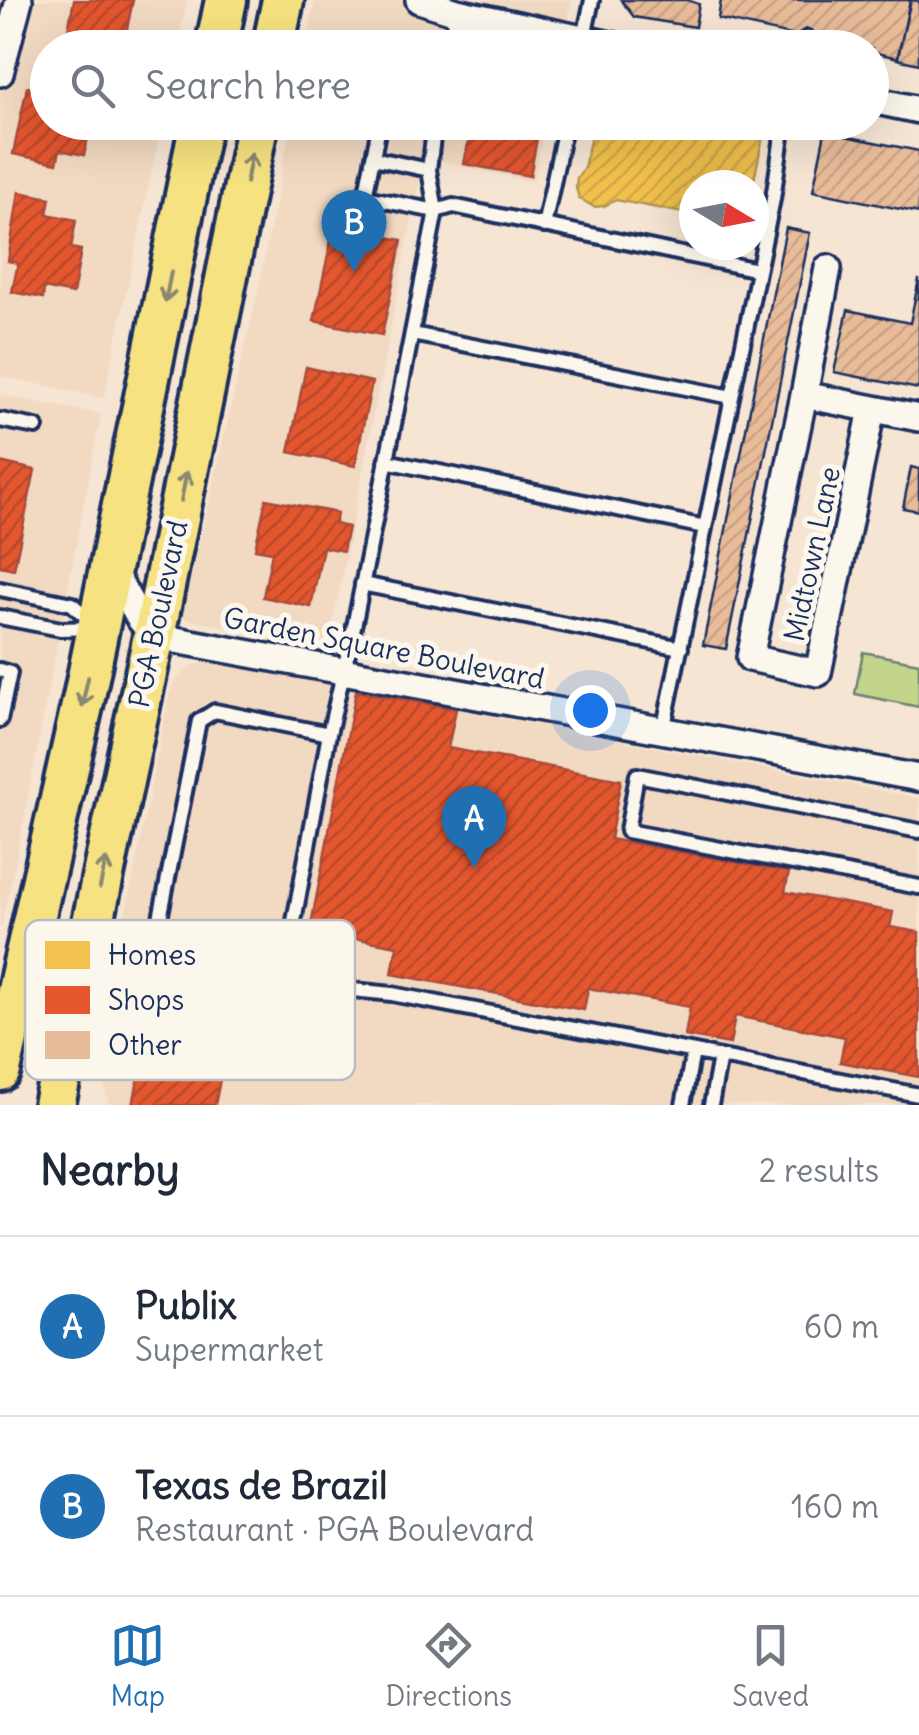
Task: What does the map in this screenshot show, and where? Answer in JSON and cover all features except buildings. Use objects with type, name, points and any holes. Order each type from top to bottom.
[{"type":"main road","points":[[220,30],[226,0]]},
{"type":"main road","points":[[247,30],[253,0]]},
{"type":"main road","points":[[277,30],[283,0]]},
{"type":"main road","name":"PGA Boulevard","points":[[33,920],[111,568],[197,140]]},
{"type":"main road","points":[[216,330],[203,280],[208,227],[226,140]]},
{"type":"main road","name":"PGA Boulevard","points":[[93,920],[254,140]]},
{"type":"main road","points":[[98,628],[105,633],[116,660],[119,687],[110,731],[108,778],[117,808]]},
{"type":"main road","name":"PGA Boulevard","points":[[0,1070],[25,957]]},
{"type":"main road","name":"PGA Boulevard","points":[[54,1105],[59,1080]]},
{"type":"street","points":[[0,73],[19,0]]},
{"type":"street","points":[[419,0],[458,6],[539,30]]},
{"type":"street","points":[[889,104],[919,110]]},
{"type":"street","name":"Midtown Lane","points":[[828,268],[750,658],[818,673],[872,409]]},
{"type":"street","points":[[804,395],[919,418]]},
{"type":"street","points":[[111,568],[138,618],[154,636]]},
{"type":"street","name":"Garden Square Boulevard","points":[[154,636],[919,778]]},
{"type":"lane","points":[[586,30],[592,0]]},
{"type":"lane","points":[[378,140],[365,197],[436,211],[453,206],[758,270]]},
{"type":"lane","points":[[296,920],[329,734],[436,211],[429,170],[432,140]]},
{"type":"lane","points":[[544,226],[562,140]]},
{"type":"lane","points":[[664,730],[774,199],[782,140]]},
{"type":"lane","points":[[373,158],[429,170]]},
{"type":"lane","points":[[412,334],[732,397]]},
{"type":"lane","points":[[0,420],[36,428]]},
{"type":"lane","points":[[386,461],[705,527]]},
{"type":"lane","points":[[362,584],[681,648]]},
{"type":"lane","points":[[0,589],[72,604],[98,628]]},
{"type":"lane","points":[[0,617],[60,629],[98,628]]},
{"type":"lane","points":[[0,670],[10,672],[0,720]]},
{"type":"lane","points":[[160,920],[199,722],[214,711],[329,734]]},
{"type":"lane","points":[[919,831],[637,775],[627,831],[919,888]]},
{"type":"lane","points":[[355,990],[919,1094]]},
{"type":"lane","points":[[683,1105],[693,1052]]},
{"type":"lane","points":[[710,1105],[720,1057]]},
{"type":"shaded area","points":[[0,0],[187,0],[181,30],[30,30],[30,140],[158,140],[104,398],[0,376]]},
{"type":"shaded area","points":[[315,0],[572,0],[566,30],[309,30]]},
{"type":"shaded area","points":[[288,140],[542,140],[533,182],[424,157],[328,648],[182,618],[257,295]]},
{"type":"shaded area","points":[[0,395],[101,414],[0,930]]},
{"type":"shaded area","points":[[208,662],[919,798],[919,1105],[109,1105],[103,1080],[355,1080],[355,920],[124,920],[168,702],[173,683],[190,666]]},
{"type":"green space","points":[[863,652],[919,663],[919,707],[855,694]]},
{"type":"place","name":"Texas de Brazil","points":[[354,272]]},
{"type":"place","name":"Publix","points":[[474,868]]}]
